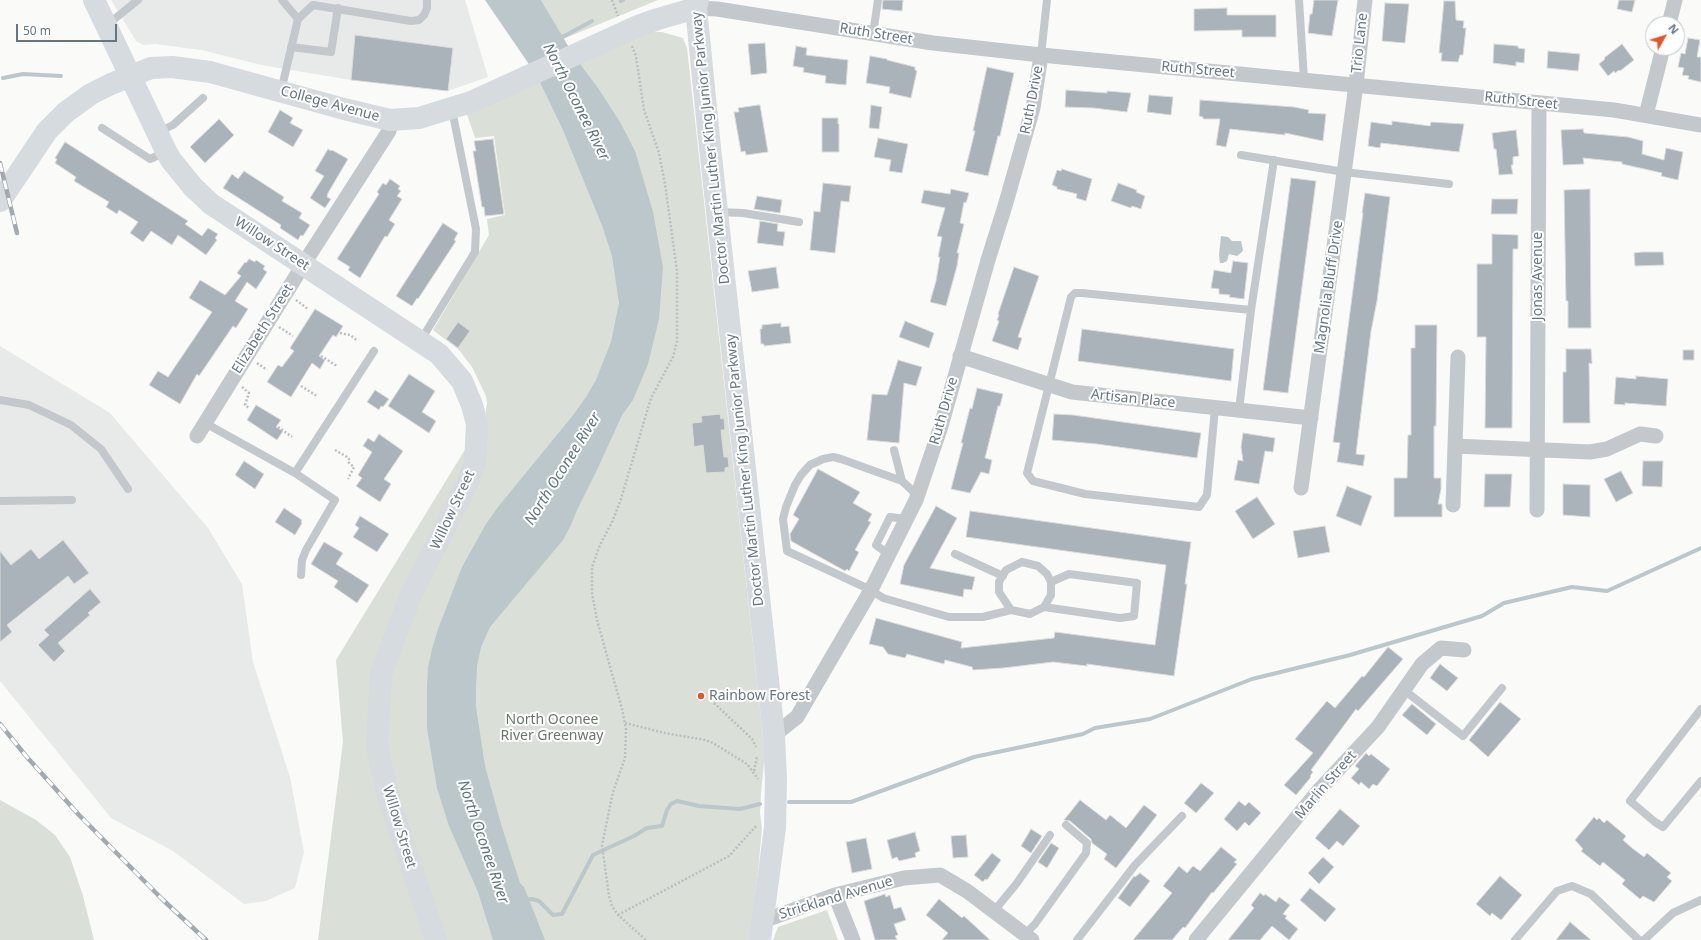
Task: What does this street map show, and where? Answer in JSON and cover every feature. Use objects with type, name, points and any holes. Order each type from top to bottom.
[{"type":"street","name":"Willow Street","points":[[94,0],[166,151],[171,160],[193,187],[211,204],[439,354],[462,381],[472,405],[477,424],[474,464],[464,490],[410,597],[381,674],[377,747],[389,800],[436,940]]},
{"type":"street","name":"Trio Lane","points":[[1356,85],[1365,0]]},
{"type":"street","points":[[1671,16],[1675,0]]},
{"type":"street","name":"College Avenue","points":[[0,201],[47,132],[57,121],[91,94],[130,75],[151,68],[172,67],[210,72],[390,120],[419,118],[471,102],[629,30],[697,4]]},
{"type":"street","name":"Ruth Street","points":[[697,4],[717,9],[873,34],[1041,55],[1539,103],[1646,115],[1701,125]]},
{"type":"street","name":"Doctor Martin Luther King Junior Parkway","points":[[697,4],[717,212],[774,735],[776,780],[775,828],[762,930]]},
{"type":"street","points":[[658,19],[675,23],[684,28],[701,48]]},
{"type":"street","name":"Ruth Drive","points":[[774,735],[797,717],[871,590],[917,495],[941,426],[960,356],[1033,108],[1041,55]]},
{"type":"street","points":[[1646,115],[1661,56]]},
{"type":"street","name":"Magnolia Bluff Drive","points":[[1301,488],[1356,85]]},
{"type":"street","name":"Jonas Avenue","points":[[1537,510],[1539,103]]},
{"type":"street","name":"Elizabeth Street","points":[[197,436],[389,131],[390,120]]},
{"type":"street","name":"Artisan Place","points":[[960,356],[1072,392],[1311,418]]},
{"type":"street","points":[[1453,505],[1458,357]]},
{"type":"street","points":[[1455,446],[1590,452],[1607,449],[1640,434],[1656,436]]},
{"type":"street","name":"Marlin Street","points":[[1196,940],[1320,789],[1378,727],[1422,664],[1441,648],[1464,650]]},
{"type":"street","name":"Strickland Avenue","points":[[762,930],[835,895],[904,878],[940,875],[968,891],[1028,937]]},
{"type":"street","points":[[835,895],[853,940]]},
{"type":"lane","points":[[106,26],[138,0]]},
{"type":"lane","points":[[282,0],[298,19]]},
{"type":"lane","points":[[281,91],[298,19],[313,5],[411,21],[419,20],[424,15],[428,8],[427,0]]},
{"type":"lane","points":[[873,34],[878,0]]},
{"type":"lane","points":[[1041,55],[1047,0]]},
{"type":"lane","points":[[1299,0],[1304,80]]},
{"type":"lane","points":[[291,47],[331,52],[338,8]]},
{"type":"lane","points":[[156,132],[173,125],[203,98]]},
{"type":"lane","points":[[421,341],[475,252],[476,229],[452,109]]},
{"type":"lane","points":[[102,128],[150,159],[166,151]]},
{"type":"lane","points":[[1241,155],[1344,172],[1449,184]]},
{"type":"lane","points":[[1239,410],[1251,310],[1274,160]]},
{"type":"lane","points":[[717,212],[743,213],[799,222]]},
{"type":"lane","points":[[1215,408],[1207,495],[1199,507],[1085,494],[1033,481],[1027,473],[1048,384],[1071,297],[1076,293],[1089,293],[1251,310]]},
{"type":"lane","points":[[295,473],[374,350]]},
{"type":"lane","points":[[0,400],[29,405],[72,425],[101,449],[128,489]]},
{"type":"lane","points":[[205,423],[295,473],[335,500],[306,550],[302,560],[301,575]]},
{"type":"lane","points":[[894,450],[902,481]]},
{"type":"lane","points":[[917,495],[902,481],[841,459],[833,457],[823,459],[810,465],[801,475],[786,507],[783,519],[787,551],[871,590],[883,598],[949,617],[983,617],[1011,610],[1030,614],[1044,607],[1120,618],[1134,616],[1137,583],[1069,574],[1051,582]]},
{"type":"lane","points":[[0,501],[72,500]]},
{"type":"lane","points":[[955,554],[1002,576]]},
{"type":"lane","points":[[1011,610],[999,592],[999,582],[1006,570],[1022,562],[1038,566],[1047,574],[1051,582],[1050,595],[1044,607]]},
{"type":"lane","points":[[1404,690],[1463,736],[1502,688]]},
{"type":"lane","points":[[1701,709],[1630,801],[1663,827],[1701,781]]},
{"type":"lane","points":[[1077,940],[1135,865],[1182,816]]},
{"type":"lane","points":[[1028,937],[1035,924],[1086,853],[1088,843],[1066,825]]},
{"type":"lane","points":[[994,910],[1017,883],[1050,835]]},
{"type":"lane","points":[[1515,940],[1557,891],[1572,886],[1591,894],[1638,940]]},
{"type":"lane","points":[[1644,940],[1673,913],[1701,900]]},
{"type":"path","points":[[612,0],[629,30],[636,56],[641,82],[642,99],[650,130],[659,153],[665,184],[677,271],[677,341],[672,357],[651,398],[621,498],[592,567],[592,593],[597,620],[625,723],[625,758],[613,792],[602,845],[606,864],[608,896],[618,915],[646,940]]},
{"type":"path","points":[[340,333],[350,335],[358,341]]},
{"type":"path","points":[[321,356],[337,366]]},
{"type":"path","points":[[231,381],[249,393],[245,405],[249,408]]},
{"type":"path","points":[[301,386],[317,396]]},
{"type":"path","points":[[278,427],[292,437]]},
{"type":"path","points":[[335,450],[347,457],[349,459],[348,462],[354,467],[348,479]]},
{"type":"path","points":[[714,703],[752,739],[756,746],[757,755],[754,771]]},
{"type":"path","points":[[625,723],[666,733],[705,740],[738,757],[754,771],[759,780]]},
{"type":"path","points":[[618,915],[729,856],[757,825]]},
{"type":"shaded area","points":[[111,0],[465,0],[488,77],[448,91],[351,80],[261,65],[201,50],[155,44],[143,45],[136,41]]},
{"type":"shaded area","points":[[0,346],[110,413],[208,528],[242,584],[253,662],[290,777],[304,852],[295,888],[266,901],[244,904],[173,851],[111,818],[0,681]]},
{"type":"green space","points":[[541,0],[658,0],[563,39]]},
{"type":"green space","name":"North Oconee River Greenway","points":[[643,32],[662,32],[683,38],[687,48],[765,753],[760,813],[762,828],[750,940],[318,940],[343,742],[336,660],[485,417],[487,403],[486,396],[472,367],[459,350],[433,330],[489,235],[487,219],[505,215],[494,136],[475,138],[467,114]]},
{"type":"green space","points":[[0,800],[36,820],[55,835],[70,857],[83,896],[94,940],[0,940]]},
{"type":"green space","points":[[827,910],[838,940],[773,940],[778,927]]},
{"type":"water","name":"North Oconee River","points":[[485,0],[541,0],[574,56],[598,88],[620,122],[635,151],[653,212],[663,267],[659,319],[648,364],[633,400],[622,415],[563,540],[490,627],[481,647],[477,666],[476,707],[485,766],[501,824],[520,883],[524,887],[545,940],[493,940],[478,892],[449,826],[437,788],[427,728],[428,668],[438,629],[462,567],[486,524],[498,507],[574,414],[586,397],[596,380],[611,342],[619,303],[612,256],[603,228],[563,130],[537,76]]},
{"type":"water","points":[[1221,236],[1228,237],[1232,241],[1241,241],[1243,250],[1237,256],[1229,254],[1227,261],[1223,263],[1220,263],[1219,255]]},
{"type":"building","points":[[883,0],[903,0],[902,11],[882,9]]},
{"type":"building","points":[[1314,0],[1338,0],[1332,36],[1308,33],[1310,14],[1312,14]]},
{"type":"building","points":[[1619,0],[1635,0],[1632,12],[1617,9]]},
{"type":"building","points":[[1444,1],[1455,1],[1456,20],[1464,21],[1463,28],[1466,28],[1463,55],[1460,55],[1458,62],[1441,61],[1442,53],[1439,53]]},
{"type":"building","points":[[1385,3],[1409,4],[1405,43],[1382,41]]},
{"type":"building","points":[[1227,8],[1227,15],[1276,15],[1276,37],[1242,37],[1242,30],[1194,31],[1194,9]]},
{"type":"building","points":[[355,35],[453,48],[448,91],[351,80]]},
{"type":"building","points":[[1688,38],[1700,40],[1697,57],[1701,57],[1701,82],[1688,79],[1689,76],[1682,75],[1684,68],[1678,67],[1680,56],[1685,56]]},
{"type":"building","points":[[765,43],[767,73],[751,75],[748,44]]},
{"type":"building","points":[[1494,44],[1518,46],[1518,48],[1525,49],[1524,63],[1516,62],[1516,66],[1493,63]]},
{"type":"building","points":[[1622,44],[1634,60],[1620,71],[1619,70],[1615,73],[1614,71],[1608,76],[1599,64],[1605,59],[1604,58]]},
{"type":"building","points":[[796,46],[807,48],[806,55],[848,60],[846,85],[825,83],[826,76],[803,72],[804,68],[793,66]]},
{"type":"building","points":[[1548,51],[1580,54],[1578,71],[1547,68]]},
{"type":"building","points":[[870,56],[915,67],[915,70],[917,71],[911,98],[889,93],[890,87],[866,83]]},
{"type":"building","points":[[987,67],[1014,73],[1000,136],[998,136],[988,176],[965,171],[975,131],[973,131]]},
{"type":"building","points":[[1066,90],[1131,93],[1127,112],[1094,108],[1065,107]]},
{"type":"building","points":[[1149,95],[1173,97],[1171,115],[1147,112]]},
{"type":"building","points":[[1200,100],[1294,107],[1309,110],[1308,113],[1326,114],[1323,141],[1285,133],[1285,135],[1230,129],[1226,147],[1216,145],[1220,119],[1203,119],[1203,117],[1199,116]]},
{"type":"building","points":[[760,105],[768,152],[746,155],[745,151],[741,152],[734,112],[739,112],[738,108]]},
{"type":"building","points":[[871,105],[882,107],[879,129],[869,128]]},
{"type":"building","points":[[280,110],[293,118],[290,123],[303,130],[293,147],[268,132]]},
{"type":"building","points":[[822,118],[838,118],[839,152],[822,152]]},
{"type":"building","points":[[219,119],[234,135],[205,163],[190,147]]},
{"type":"building","points":[[1392,121],[1430,126],[1431,122],[1464,124],[1459,152],[1381,143],[1380,148],[1368,146],[1371,122],[1392,125]]},
{"type":"building","points":[[1583,129],[1584,133],[1628,137],[1643,141],[1642,154],[1664,160],[1666,148],[1683,152],[1678,180],[1661,176],[1662,173],[1622,164],[1622,162],[1583,158],[1584,164],[1563,165],[1561,130]]},
{"type":"building","points":[[1516,130],[1519,156],[1513,157],[1513,165],[1511,165],[1513,174],[1499,175],[1496,149],[1494,149],[1492,133]]},
{"type":"building","points":[[878,138],[908,144],[902,173],[889,171],[891,160],[874,157]]},
{"type":"building","points":[[493,139],[504,214],[485,216],[484,207],[482,207],[473,151],[476,151],[474,141]]},
{"type":"building","points":[[65,142],[188,221],[185,224],[202,236],[208,228],[218,234],[215,238],[217,240],[206,255],[178,235],[172,245],[151,231],[143,242],[130,233],[138,222],[119,210],[117,214],[106,207],[109,202],[74,181],[76,177],[55,163],[57,159],[55,158]]},
{"type":"building","points":[[328,149],[348,159],[328,193],[327,197],[331,199],[325,208],[310,198],[324,176],[315,171]]},
{"type":"building","points":[[1062,169],[1092,179],[1086,201],[1076,198],[1077,194],[1057,189],[1057,187],[1052,185],[1057,170],[1061,171]]},
{"type":"building","points":[[244,171],[284,197],[282,201],[302,213],[299,218],[310,225],[303,236],[301,235],[298,240],[280,228],[281,225],[223,188],[232,174],[238,179]]},
{"type":"building","points":[[1291,178],[1316,181],[1288,393],[1263,390]]},
{"type":"building","points":[[390,179],[400,186],[398,189],[401,191],[397,196],[402,199],[389,220],[395,224],[387,237],[385,236],[360,278],[348,270],[350,267],[337,259],[379,194],[377,192],[383,183],[386,185]]},
{"type":"building","points":[[823,183],[851,186],[849,202],[841,201],[835,253],[810,250],[814,211],[820,212]]},
{"type":"building","points":[[1118,183],[1137,190],[1136,192],[1145,196],[1141,209],[1132,206],[1131,208],[1111,201]]},
{"type":"building","points":[[951,189],[969,193],[966,203],[964,202],[960,223],[964,224],[957,253],[959,253],[957,266],[946,306],[930,302],[936,281],[940,257],[938,257],[942,237],[937,236],[945,208],[921,203],[924,190],[950,194]]},
{"type":"building","points":[[1590,189],[1591,328],[1568,328],[1568,301],[1566,301],[1564,190]]},
{"type":"building","points":[[1365,193],[1390,197],[1377,301],[1371,331],[1356,454],[1365,455],[1363,466],[1337,462],[1340,443],[1333,442]]},
{"type":"building","points":[[757,196],[782,200],[780,213],[754,209]]},
{"type":"building","points":[[1492,199],[1518,199],[1517,214],[1491,214]]},
{"type":"building","points":[[760,221],[778,224],[777,231],[785,232],[783,246],[757,243]]},
{"type":"building","points":[[443,223],[458,233],[454,240],[456,241],[412,306],[396,296]]},
{"type":"building","points":[[1492,234],[1518,235],[1518,249],[1513,249],[1512,428],[1485,428],[1486,337],[1477,337],[1477,264],[1492,264]]},
{"type":"building","points":[[1663,252],[1664,265],[1635,266],[1634,253]]},
{"type":"building","points":[[249,259],[255,262],[256,260],[265,266],[263,269],[267,272],[256,289],[247,282],[235,301],[248,309],[236,328],[233,326],[199,376],[197,374],[180,404],[149,385],[158,371],[168,377],[212,312],[189,298],[200,280],[225,295],[241,276],[237,273]]},
{"type":"building","points":[[1233,261],[1248,263],[1244,299],[1219,294],[1219,289],[1211,288],[1214,270],[1231,273]]},
{"type":"building","points":[[776,267],[779,288],[752,292],[748,271]]},
{"type":"building","points":[[1014,267],[1039,276],[1018,337],[1022,338],[1018,350],[992,341],[999,321],[997,320],[998,314]]},
{"type":"building","points":[[315,309],[343,326],[336,337],[333,335],[319,356],[325,360],[320,369],[312,363],[291,397],[267,382],[278,365],[282,367],[294,351],[290,348]]},
{"type":"building","points":[[905,321],[934,333],[929,348],[899,337]]},
{"type":"building","points":[[458,322],[470,331],[458,348],[446,339]]},
{"type":"building","points":[[781,323],[781,327],[789,326],[791,343],[764,346],[764,344],[761,344],[760,329],[762,329],[762,325]]},
{"type":"building","points":[[1415,325],[1437,325],[1434,478],[1441,478],[1441,489],[1438,504],[1442,504],[1442,517],[1394,517],[1394,478],[1407,478],[1408,435],[1411,435],[1411,348],[1415,348]]},
{"type":"building","points":[[1082,329],[1234,349],[1231,381],[1078,361]]},
{"type":"building","points":[[1566,349],[1591,349],[1592,364],[1589,363],[1590,423],[1563,423],[1563,372],[1566,372]]},
{"type":"building","points":[[1683,350],[1694,350],[1694,360],[1683,360]]},
{"type":"building","points":[[898,360],[922,367],[916,386],[904,383],[899,443],[867,440],[872,394],[887,395]]},
{"type":"building","points":[[409,374],[435,391],[422,412],[436,421],[429,433],[388,406]]},
{"type":"building","points":[[1636,376],[1668,379],[1666,406],[1625,403],[1625,405],[1614,404],[1616,377],[1636,379]]},
{"type":"building","points":[[977,388],[1003,394],[1000,406],[998,406],[985,458],[992,460],[989,474],[981,472],[970,493],[951,489],[970,408],[972,409]]},
{"type":"building","points":[[375,390],[389,399],[383,407],[381,406],[379,410],[367,402]]},
{"type":"building","points":[[256,405],[281,420],[276,427],[283,431],[277,440],[247,420]]},
{"type":"building","points":[[720,414],[721,419],[724,418],[725,430],[721,430],[724,457],[728,457],[729,467],[725,468],[725,472],[706,473],[703,445],[694,447],[692,423],[702,422],[701,416]]},
{"type":"building","points":[[1054,414],[1073,415],[1201,433],[1197,458],[1097,444],[1052,440]]},
{"type":"building","points":[[1243,433],[1275,438],[1273,452],[1265,451],[1259,484],[1234,480],[1238,460],[1243,461],[1241,447]]},
{"type":"building","points":[[379,434],[403,451],[384,479],[391,484],[380,502],[356,486],[362,478],[358,475],[372,452],[363,446],[368,438],[374,442]]},
{"type":"building","points":[[244,461],[264,474],[255,489],[235,475]]},
{"type":"building","points":[[1643,461],[1663,461],[1662,487],[1642,486]]},
{"type":"building","points":[[818,469],[860,492],[853,503],[872,514],[868,521],[871,522],[855,550],[859,552],[849,571],[847,569],[845,571],[791,541],[790,534],[799,519],[793,515]]},
{"type":"building","points":[[1621,471],[1633,493],[1616,502],[1604,479]]},
{"type":"building","points":[[1485,474],[1512,474],[1510,507],[1484,507]]},
{"type":"building","points":[[1563,484],[1590,485],[1590,517],[1563,515]]},
{"type":"building","points":[[1347,486],[1372,496],[1361,526],[1336,516]]},
{"type":"building","points":[[1257,497],[1275,524],[1253,539],[1235,511]]},
{"type":"building","points":[[936,506],[957,518],[930,568],[975,577],[972,590],[964,589],[963,597],[900,584],[904,565]]},
{"type":"building","points":[[284,508],[302,520],[302,523],[295,535],[275,522]]},
{"type":"building","points":[[970,511],[1191,542],[1185,584],[1187,584],[1174,676],[1087,664],[1087,666],[1053,662],[973,670],[972,667],[945,660],[944,664],[907,654],[905,658],[888,654],[883,647],[869,644],[876,618],[962,642],[961,648],[1054,638],[1055,632],[1155,645],[1166,565],[966,537]]},
{"type":"building","points":[[360,516],[389,534],[377,552],[353,537],[359,528],[355,525]]},
{"type":"building","points":[[1325,526],[1330,552],[1298,558],[1293,531]]},
{"type":"building","points":[[63,540],[89,573],[74,584],[68,576],[7,625],[12,632],[0,642],[0,551],[11,565],[31,549],[39,559]]},
{"type":"building","points":[[324,542],[343,553],[336,564],[369,585],[357,603],[334,587],[338,581],[311,564]]},
{"type":"building","points":[[90,589],[101,602],[88,613],[90,615],[58,643],[65,651],[54,662],[38,645],[49,635],[44,630]]},
{"type":"building","points":[[1388,647],[1403,659],[1358,711],[1356,709],[1311,770],[1313,772],[1310,776],[1311,777],[1296,795],[1284,785],[1313,753],[1295,739],[1327,701],[1335,708],[1362,676],[1364,677]]},
{"type":"building","points":[[1440,664],[1458,678],[1447,691],[1430,678]]},
{"type":"building","points":[[1500,702],[1521,719],[1488,757],[1469,740]]},
{"type":"building","points":[[1412,704],[1436,724],[1427,735],[1402,715]]},
{"type":"building","points":[[1366,753],[1369,756],[1371,754],[1390,769],[1377,786],[1373,784],[1369,789],[1361,782],[1359,785],[1351,778],[1359,769],[1355,766]]},
{"type":"building","points":[[1201,783],[1214,793],[1196,813],[1184,803]]},
{"type":"building","points":[[1080,800],[1106,820],[1110,815],[1126,828],[1144,805],[1157,815],[1116,868],[1104,859],[1107,854],[1092,843],[1091,839],[1070,821],[1064,820]]},
{"type":"building","points":[[1239,801],[1245,806],[1249,802],[1261,813],[1249,826],[1245,822],[1237,831],[1224,819]]},
{"type":"building","points":[[1340,809],[1360,826],[1343,846],[1337,841],[1329,850],[1315,838]]},
{"type":"building","points":[[1594,817],[1597,820],[1599,818],[1604,823],[1607,820],[1626,836],[1623,840],[1632,848],[1644,857],[1647,853],[1671,873],[1667,877],[1672,881],[1654,902],[1643,896],[1640,899],[1622,884],[1625,880],[1603,862],[1600,866],[1581,851],[1583,849],[1575,840]]},
{"type":"building","points":[[1031,829],[1042,836],[1031,853],[1021,846]]},
{"type":"building","points":[[915,832],[920,851],[915,853],[916,857],[899,861],[897,857],[892,859],[887,840]]},
{"type":"building","points":[[966,835],[968,857],[953,858],[951,836]]},
{"type":"building","points":[[866,838],[872,869],[852,873],[846,842]]},
{"type":"building","points":[[1051,843],[1059,848],[1047,868],[1038,862]]},
{"type":"building","points":[[1221,847],[1237,860],[1234,862],[1237,864],[1213,893],[1212,892],[1185,928],[1183,927],[1172,940],[1133,940],[1172,893],[1163,886],[1179,866],[1187,873],[1193,866],[1200,871]]},
{"type":"building","points":[[992,853],[1001,860],[987,880],[985,879],[983,882],[974,875]]},
{"type":"building","points":[[1323,857],[1334,867],[1319,884],[1308,873]]},
{"type":"building","points":[[1140,873],[1150,881],[1130,907],[1118,898],[1134,876],[1135,877]]},
{"type":"building","points":[[1500,876],[1522,895],[1501,920],[1492,913],[1490,916],[1476,904]]},
{"type":"building","points":[[1310,888],[1336,909],[1325,922],[1300,900]]},
{"type":"building","points":[[1260,893],[1264,896],[1265,894],[1276,902],[1279,897],[1290,905],[1283,914],[1287,916],[1285,918],[1298,929],[1289,940],[1272,926],[1260,940],[1228,940],[1254,908],[1251,905]]},
{"type":"building","points":[[885,894],[886,897],[890,895],[894,909],[901,907],[906,920],[894,924],[898,935],[895,936],[897,940],[875,940],[864,901]]},
{"type":"building","points":[[939,899],[962,918],[964,916],[990,940],[942,940],[948,933],[926,915]]},
{"type":"building","points":[[1570,922],[1591,940],[1556,940]]},
{"type":"waterway","name":"North Oconee River","points":[[557,40],[592,21]]},
{"type":"waterway","points":[[3,78],[23,74],[61,76]]},
{"type":"waterway","points":[[789,802],[851,802],[974,757],[1083,734],[1095,728],[1150,719],[1252,679],[1350,655],[1482,616],[1504,603],[1572,587],[1607,591],[1701,548]]},
{"type":"waterway","points":[[525,900],[532,899],[539,901],[553,915],[562,914],[593,855],[634,836],[647,828],[662,826],[667,810],[671,804],[677,801],[699,806],[740,809],[760,804]]},
{"type":"railway","points":[[0,163],[17,233]]},
{"type":"railway","points":[[0,724],[26,756],[79,815],[163,900],[206,940]]},
{"type":"place","name":"Rainbow Forest","points":[[701,696]]}]
